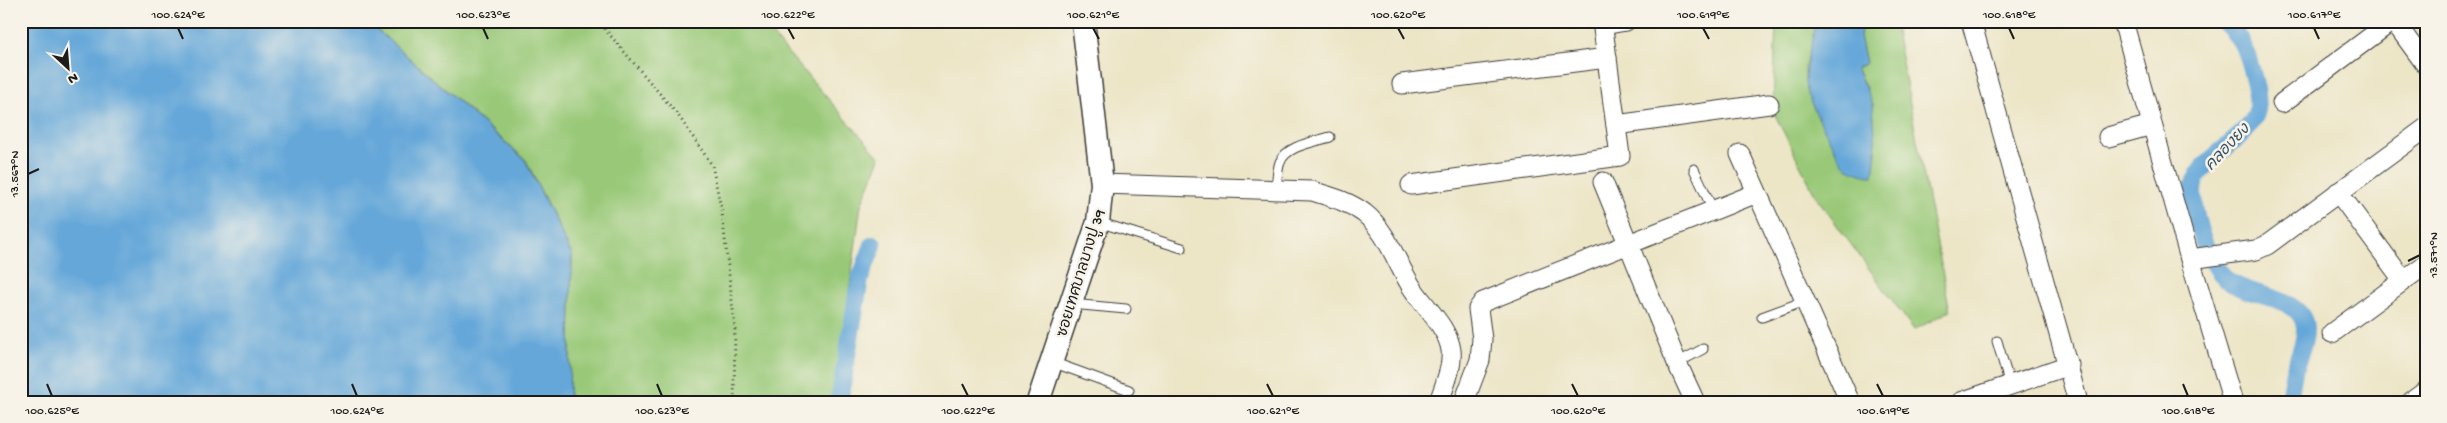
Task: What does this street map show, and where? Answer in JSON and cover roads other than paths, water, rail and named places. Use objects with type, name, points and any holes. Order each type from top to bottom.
[{"type":"street","name":"ซอยเทศบาลบางปู 39","points":[[1038,402],[1098,222],[1102,184],[1083,21]]},
{"type":"street","points":[[1411,185],[1620,156],[1602,23],[1626,21]]},
{"type":"street","points":[[1972,21],[2078,402]]},
{"type":"street","points":[[2123,21],[2152,125],[2194,258],[2233,402]]},
{"type":"street","points":[[2282,103],[2393,21],[2426,65]]},
{"type":"street","points":[[1402,84],[1607,58]]},
{"type":"street","points":[[1616,125],[1769,104]]},
{"type":"street","points":[[2108,137],[2152,125]]},
{"type":"street","points":[[2194,258],[2256,250],[2266,245],[2426,128]]},
{"type":"street","points":[[1740,154],[1850,402]]},
{"type":"street","points":[[1603,182],[1677,363],[1695,402]]},
{"type":"street","points":[[1102,184],[1312,192],[1343,200],[1364,214],[1377,228],[1412,288],[1445,335],[1451,350],[1451,362],[1439,402]]},
{"type":"street","points":[[2338,192],[2404,280]]},
{"type":"street","points":[[1464,402],[1480,360],[1482,339],[1478,305],[1629,242],[1757,193]]},
{"type":"street","points":[[2332,333],[2426,264]]},
{"type":"street","points":[[1961,402],[2069,365]]},
{"type":"street","points":[[2411,402],[2426,391]]},
{"type":"lane","points":[[1276,190],[1281,161],[1285,154],[1293,149],[1330,137]]},
{"type":"lane","points":[[1694,169],[1713,210]]},
{"type":"lane","points":[[1098,222],[1182,248]]},
{"type":"lane","points":[[1762,317],[1805,301]]},
{"type":"lane","points":[[1071,304],[1126,309]]},
{"type":"lane","points":[[1997,341],[2010,385]]},
{"type":"lane","points":[[1677,363],[1703,349]]},
{"type":"lane","points":[[1052,362],[1129,390]]},
{"type":"water","points":[[21,21],[367,21],[525,160],[572,255],[569,402],[21,402]]},
{"type":"water","points":[[1814,21],[1862,21],[1860,36],[1866,63],[1856,68],[1873,104],[1876,153],[1873,176],[1856,172],[1842,162],[1822,126],[1806,90],[1805,72],[1814,30]]},
{"type":"waterway","name":"คลองยง","points":[[2223,21],[2235,33],[2245,50],[2256,91],[2257,110],[2252,122],[2244,132],[2201,171],[2195,182],[2194,206],[2207,251],[2226,279],[2246,290],[2284,303],[2295,309],[2302,317],[2305,328],[2304,339],[2294,372],[2289,402]]},
{"type":"waterway","points":[[839,402],[860,279],[873,245]]}]
